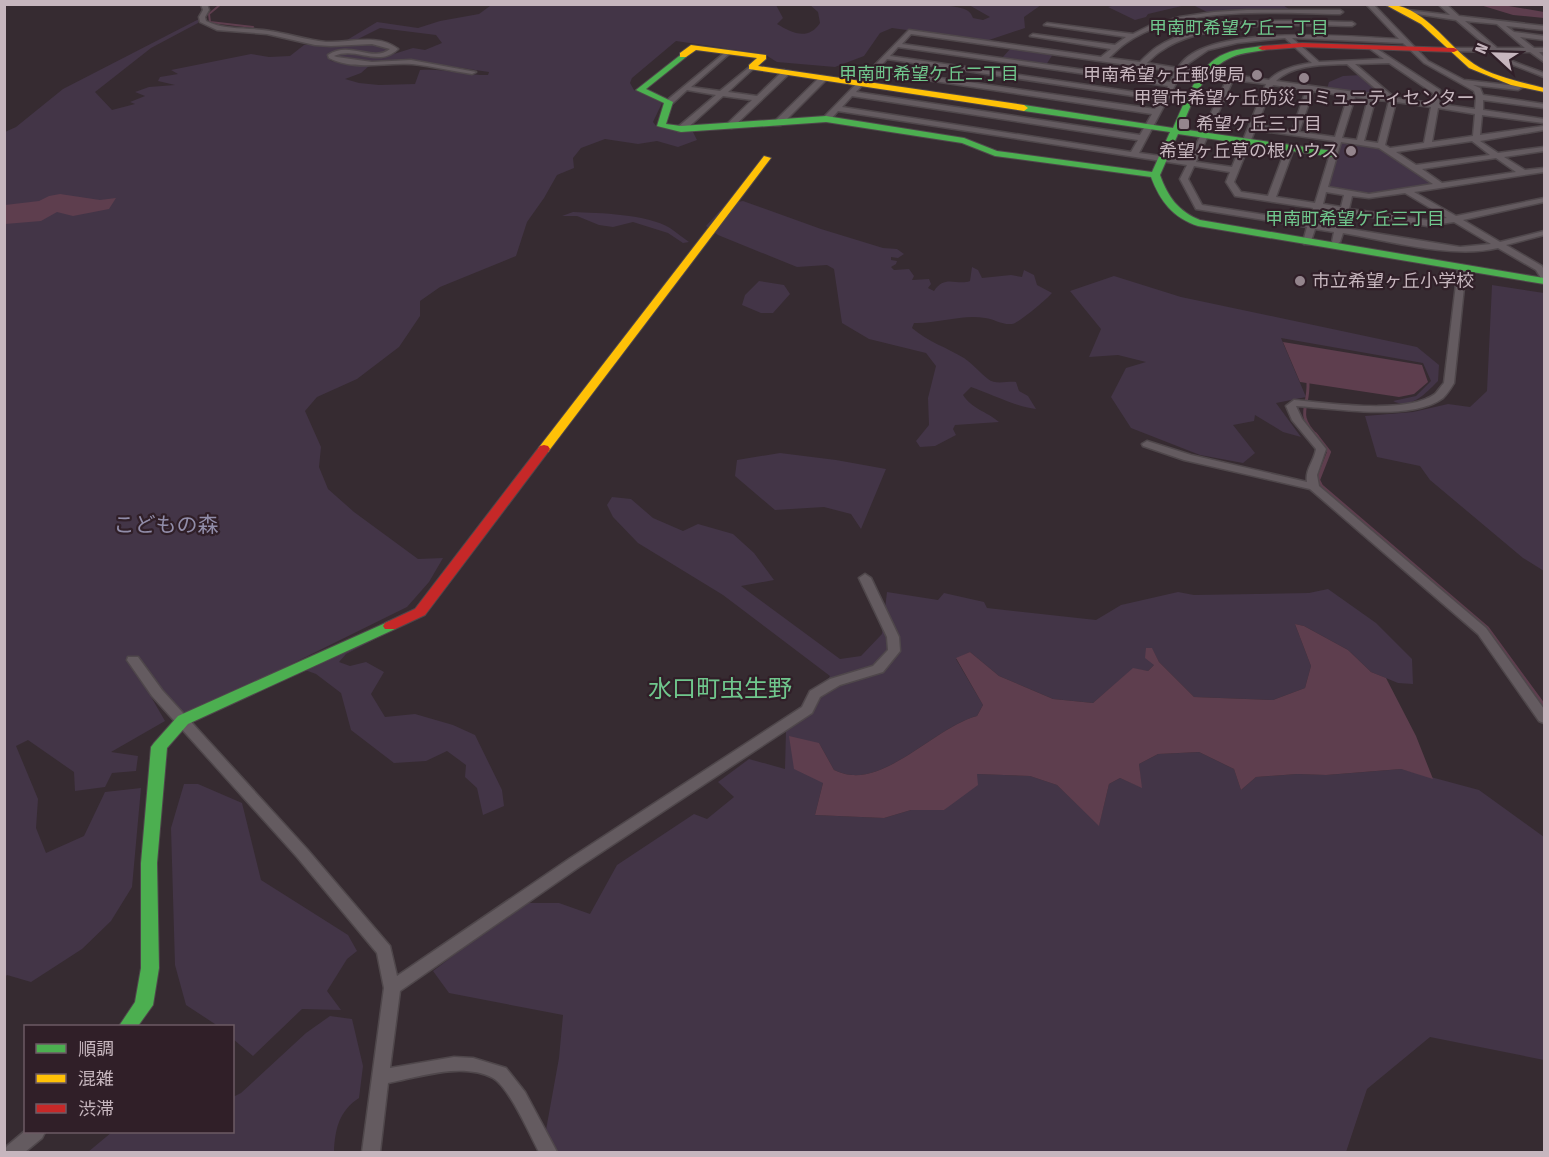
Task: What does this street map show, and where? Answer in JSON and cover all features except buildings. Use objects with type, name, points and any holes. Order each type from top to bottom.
[{"type":"street","points":[[204,4],[206,10],[202,17],[203,22],[218,28],[263,31],[319,43],[387,45],[395,49],[391,53],[379,56],[353,50],[340,51],[331,55],[335,59],[372,64],[411,63],[472,72]]},
{"type":"street","points":[[1333,4],[1369,44],[1389,61],[1437,92],[1428,145]]},
{"type":"street","points":[[1370,4],[1410,46],[1435,68],[1477,90],[1480,97],[1475,138],[1477,144],[1522,173]]},
{"type":"street","points":[[1387,4],[1424,22],[1472,66],[1491,75],[1545,90]]},
{"type":"street","points":[[1441,4],[1514,65],[1545,75]]},
{"type":"street","points":[[1103,59],[1114,47],[1132,36],[1156,26],[1202,16],[1257,12],[1340,12]]},
{"type":"street","points":[[1257,12],[1318,65]]},
{"type":"street","points":[[1407,12],[1545,28]]},
{"type":"street","points":[[1005,46],[1043,31],[1049,22],[1132,36]]},
{"type":"street","points":[[1498,22],[1545,60]]},
{"type":"street","points":[[1141,65],[1156,50],[1185,36],[1229,27],[1270,24],[1352,24]]},
{"type":"street","points":[[1156,26],[1166,30]]},
{"type":"street","points":[[826,119],[909,32],[1545,121]]},
{"type":"street","points":[[1176,33],[1236,54]]},
{"type":"street","points":[[1513,34],[1545,38]]},
{"type":"street","points":[[1033,36],[1114,47]]},
{"type":"street","points":[[1134,154],[1180,70],[1192,57],[1214,46],[1245,39],[1454,50],[1530,48],[1545,50]]},
{"type":"street","points":[[1290,40],[1236,54],[1211,66],[1205,74],[1155,175],[1167,204],[1180,216],[1205,224],[1462,268],[1543,273]]},
{"type":"street","points":[[897,45],[1172,84]]},
{"type":"street","points":[[669,102],[640,90],[694,47],[763,57],[681,129]]},
{"type":"street","points":[[728,52],[669,102],[661,126],[681,129],[826,119],[957,140],[995,153],[1155,175]]},
{"type":"street","points":[[1006,134],[1063,54]]},
{"type":"street","points":[[906,132],[972,56]]},
{"type":"street","points":[[885,57],[1164,98]]},
{"type":"street","points":[[1389,61],[1318,65],[1288,69],[1275,75],[1230,183],[1238,194],[1419,223],[1455,219],[1545,200]]},
{"type":"street","points":[[1350,63],[1393,100]]},
{"type":"street","points":[[752,67],[860,83],[933,100]]},
{"type":"street","points":[[872,70],[1157,112]]},
{"type":"street","points":[[729,126],[787,72]]},
{"type":"street","points":[[1231,77],[1184,179],[1199,207],[1460,250],[1482,249],[1545,233]]},
{"type":"street","points":[[778,123],[824,78]]},
{"type":"street","points":[[1461,82],[1518,88],[1523,85]]},
{"type":"street","points":[[686,88],[759,99]]},
{"type":"street","points":[[1295,133],[1311,88]]},
{"type":"street","points":[[850,93],[933,100],[1146,132],[1176,131],[1333,154]]},
{"type":"street","points":[[1308,242],[1352,94]]},
{"type":"street","points":[[1360,143],[1372,97]]},
{"type":"street","points":[[1480,97],[1545,106]]},
{"type":"street","points":[[1385,148],[1393,100]]},
{"type":"street","points":[[836,108],[1235,170]]},
{"type":"street","points":[[1252,127],[1385,148],[1428,145],[1545,128]]},
{"type":"street","points":[[957,140],[966,128]]},
{"type":"street","points":[[1059,162],[1071,144]]},
{"type":"street","points":[[1271,200],[1290,148]]},
{"type":"street","points":[[1385,148],[1440,185]]},
{"type":"street","points":[[1414,168],[1545,149]]},
{"type":"street","points":[[129,1025],[144,1005],[150,968],[149,863],[159,747],[183,720],[420,612],[767,158]]},
{"type":"street","points":[[1323,189],[1369,196],[1545,170]]},
{"type":"street","points":[[1407,190],[1543,273]]},
{"type":"street","points":[[1336,242],[1349,193]]},
{"type":"street","points":[[1230,212],[1238,194]]},
{"type":"street","points":[[1462,268],[1449,383],[1443,393],[1421,405],[1397,408],[1297,403],[1291,406],[1297,420],[1321,448],[1321,455],[1311,471],[1310,478],[1314,487],[1482,631],[1545,718]]},
{"type":"street","points":[[1147,444],[1188,458],[1314,487]]},
{"type":"street","points":[[392,988],[574,863],[807,710],[815,694],[835,682],[878,669],[894,651],[893,637],[866,578]]},
{"type":"street","points":[[133,660],[157,693],[302,853],[384,951],[392,988],[371,1152]]},
{"type":"street","points":[[381,1077],[454,1064],[473,1065],[500,1073],[519,1097],[548,1152]]},
{"type":"street","points":[[13,1152],[34,1133]]},
{"type":"green space","name":"こどもの森","points":[[518,4],[776,5],[783,18],[777,24],[800,34],[810,32],[820,23],[818,12],[810,5],[946,5],[965,9],[973,18],[983,20],[990,17],[969,5],[1041,5],[1024,17],[1025,28],[986,41],[892,28],[880,33],[864,56],[835,67],[777,62],[764,54],[676,41],[632,78],[630,83],[634,90],[662,103],[653,122],[657,127],[680,131],[692,130],[697,140],[678,147],[657,141],[638,144],[605,139],[581,148],[573,158],[574,168],[557,175],[527,222],[516,256],[440,287],[420,301],[420,316],[399,347],[357,379],[317,397],[305,411],[321,447],[319,467],[328,489],[354,512],[418,559],[443,558],[429,582],[407,607],[186,716],[159,688],[150,695],[165,721],[111,752],[138,756],[136,771],[112,773],[105,787],[75,791],[74,772],[28,740],[16,746],[38,799],[36,828],[46,853],[84,836],[105,792],[141,788],[132,887],[111,921],[82,949],[31,982],[7,975],[5,977],[5,132],[16,127],[63,89],[199,19],[198,23],[151,48],[95,92],[112,110],[135,104],[130,102],[145,96],[135,92],[149,87],[175,85],[158,81],[160,77],[178,74],[171,70],[251,54],[269,57],[290,56],[304,45],[317,44],[371,44],[391,47],[392,49],[384,53],[343,49],[327,56],[331,61],[369,66],[361,73],[345,79],[359,83],[415,84],[420,70],[488,75],[489,72],[414,61],[365,62],[333,57],[352,51],[371,57],[384,57],[413,48],[425,50],[442,43],[436,35],[380,28],[354,41],[347,40],[377,22],[418,28],[440,21],[479,14],[490,6]]},
{"type":"green space","points":[[1186,5],[1148,14],[1146,17],[1135,20],[1108,7]]},
{"type":"green space","points":[[1193,5],[1283,5],[1290,10],[1211,14]]},
{"type":"green space","points":[[1011,48],[1053,54],[1046,65],[1002,58]]},
{"type":"green space","points":[[1361,75],[1387,97],[1327,89],[1329,82],[1343,76]]},
{"type":"green space","points":[[1346,142],[1383,149],[1433,182],[1432,185],[1372,194],[1328,187],[1340,143]]},
{"type":"green space","points":[[743,201],[821,229],[883,248],[897,249],[904,254],[898,258],[891,257],[891,260],[897,261],[891,267],[894,270],[909,269],[914,276],[912,280],[929,279],[931,284],[928,288],[934,291],[942,283],[970,281],[972,267],[978,270],[982,278],[1011,275],[1022,277],[1024,270],[1034,275],[1037,285],[1052,293],[1016,323],[1008,324],[985,318],[967,317],[914,323],[912,328],[964,358],[991,381],[1016,382],[1019,391],[1028,396],[1036,409],[1012,403],[971,387],[963,395],[967,400],[999,422],[955,425],[953,429],[956,435],[935,446],[920,447],[916,441],[929,425],[928,398],[936,366],[926,353],[869,339],[842,323],[834,269],[827,265],[797,267],[718,235],[706,226],[726,204]]},
{"type":"green space","points":[[573,212],[623,215],[649,220],[670,228],[689,242],[683,243],[668,233],[633,222],[613,227],[599,225],[577,216],[562,216]]},
{"type":"green space","points":[[1114,276],[1181,297],[1417,347],[1439,365],[1438,381],[1418,399],[1400,403],[1393,401],[1416,396],[1431,381],[1423,363],[1281,338],[1306,397],[1276,403],[1301,437],[1283,432],[1255,415],[1254,421],[1233,425],[1255,453],[1243,463],[1200,455],[1131,428],[1111,397],[1126,368],[1146,362],[1118,355],[1089,357],[1101,329],[1070,291]]},
{"type":"green space","points":[[759,281],[784,285],[790,294],[773,313],[761,313],[742,305],[745,295]]},
{"type":"green space","points":[[1492,285],[1544,293],[1544,571],[1523,558],[1430,480],[1420,466],[1377,457],[1365,416],[1413,412],[1448,404],[1470,407],[1487,391]]},
{"type":"green space","points":[[780,453],[886,469],[861,529],[851,514],[824,507],[775,510],[735,476],[737,460]]},
{"type":"green space","points":[[612,497],[631,499],[653,518],[683,531],[698,524],[733,534],[754,553],[774,580],[741,586],[840,659],[861,656],[882,634],[887,592],[938,600],[944,593],[984,602],[987,608],[1096,620],[1121,605],[1178,592],[1194,595],[1309,593],[1328,589],[1376,623],[1412,659],[1413,684],[1398,683],[1371,672],[1348,650],[1304,626],[1295,624],[1311,666],[1305,688],[1273,700],[1194,697],[1159,662],[1152,649],[1154,665],[1148,671],[1133,669],[1093,703],[1053,699],[999,676],[970,652],[956,659],[983,705],[977,716],[946,730],[899,761],[868,774],[850,775],[834,770],[819,743],[823,783],[815,815],[884,818],[911,810],[944,810],[977,774],[1030,776],[1057,785],[1099,825],[1109,784],[1120,778],[1141,787],[1139,764],[1158,754],[1199,752],[1234,769],[1241,790],[1256,777],[1297,774],[1326,775],[1401,769],[1479,790],[1544,837],[1544,1060],[1430,1037],[1367,1089],[1346,1152],[542,1152],[559,1058],[563,1015],[449,993],[433,971],[522,903],[559,903],[590,914],[617,865],[694,814],[707,819],[734,797],[718,782],[749,759],[785,769],[786,730],[813,707],[830,676],[723,595],[638,543],[613,517],[607,505]]},
{"type":"green space","points":[[391,631],[346,654],[339,662],[350,666],[366,662],[384,672],[371,694],[385,717],[415,714],[453,725],[475,735],[502,790],[504,806],[483,815],[477,788],[465,777],[466,765],[447,751],[426,761],[394,763],[351,730],[341,693],[316,674],[305,670]]},
{"type":"green space","points":[[184,784],[198,784],[242,803],[261,880],[348,935],[357,951],[347,959],[327,991],[341,1010],[302,1009],[253,1056],[234,1040],[234,1025],[216,1025],[186,1005],[175,965],[171,828]]},
{"type":"green space","points":[[330,1016],[352,1019],[363,1066],[359,1098],[352,1103],[339,1121],[334,1152],[88,1152],[111,1133],[234,1133],[234,1096],[241,1093],[306,1033]]},
{"type":"shaded area","points":[[60,194],[100,200],[116,198],[109,209],[73,216],[57,212],[41,221],[5,224],[5,205],[39,201]]},
{"type":"shaded area","points":[[1283,342],[1422,365],[1428,382],[1414,394],[1399,397],[1300,382]]},
{"type":"shaded area","points":[[1295,624],[1304,626],[1348,650],[1371,672],[1386,678],[1416,736],[1433,779],[1401,769],[1326,775],[1297,774],[1256,777],[1241,790],[1234,769],[1199,752],[1158,754],[1139,764],[1142,788],[1120,778],[1109,784],[1099,826],[1057,785],[1030,776],[977,774],[978,785],[944,810],[911,810],[884,818],[815,815],[823,783],[794,769],[789,736],[819,743],[834,770],[850,775],[868,774],[899,761],[946,730],[977,716],[983,705],[956,658],[970,652],[999,676],[1053,699],[1093,703],[1133,668],[1148,671],[1154,665],[1145,658],[1146,648],[1152,648],[1159,662],[1194,697],[1273,700],[1305,688],[1311,666]]},
{"type":"waterway","points":[[221,4],[209,14],[210,22],[253,27]]},
{"type":"waterway","points":[[1482,4],[1513,12],[1544,15]]},
{"type":"waterway","points":[[1308,383],[1306,422],[1317,436]]},
{"type":"waterway","points":[[1315,434],[1329,452],[1318,480],[1321,486],[1487,628],[1544,706]]},
{"type":"traffic: fast","points":[[1262,48],[1234,53],[1218,61],[1201,81],[1175,131],[1155,175],[1170,205],[1182,215],[1198,223],[1544,281]]},
{"type":"traffic: fast","points":[[683,55],[640,90],[669,102],[661,126],[681,129],[826,119],[964,141],[995,153],[1155,175]]},
{"type":"traffic: fast","points":[[1024,108],[1333,154]]},
{"type":"traffic: fast","points":[[129,1025],[144,1005],[150,968],[149,863],[159,747],[183,720],[390,626]]},
{"type":"traffic: slow","points":[[1387,4],[1424,22],[1472,66],[1514,83],[1544,90]]},
{"type":"traffic: slow","points":[[683,55],[694,47],[763,57],[752,67],[1024,108]]},
{"type":"traffic: slow","points":[[544,449],[767,158]]},
{"type":"traffic: jam","points":[[1262,48],[1302,45],[1454,50]]},
{"type":"traffic: jam","points":[[390,626],[420,612],[544,449]]},
{"type":"place","name":"甲南希望ヶ丘郵便局","points":[[1257,75]]},
{"type":"place","name":"甲賀市希望ヶ丘防災コミュニティセンター","points":[[1304,78]]},
{"type":"place","name":"希望ケ丘三丁目","points":[[1184,124]]},
{"type":"place","name":"希望ヶ丘草の根ハウス","points":[[1351,151]]},
{"type":"place","name":"市立希望ヶ丘小学校","points":[[1300,281]]},
{"type":"district","name":"甲南町希望ケ丘一丁目","points":[[1239,28]]},
{"type":"district","name":"甲南町希望ケ丘二丁目","points":[[929,74]]},
{"type":"district","name":"甲南町希望ケ丘三丁目","points":[[1355,219]]},
{"type":"district","name":"水口町虫生野","points":[[720,689]]}]
